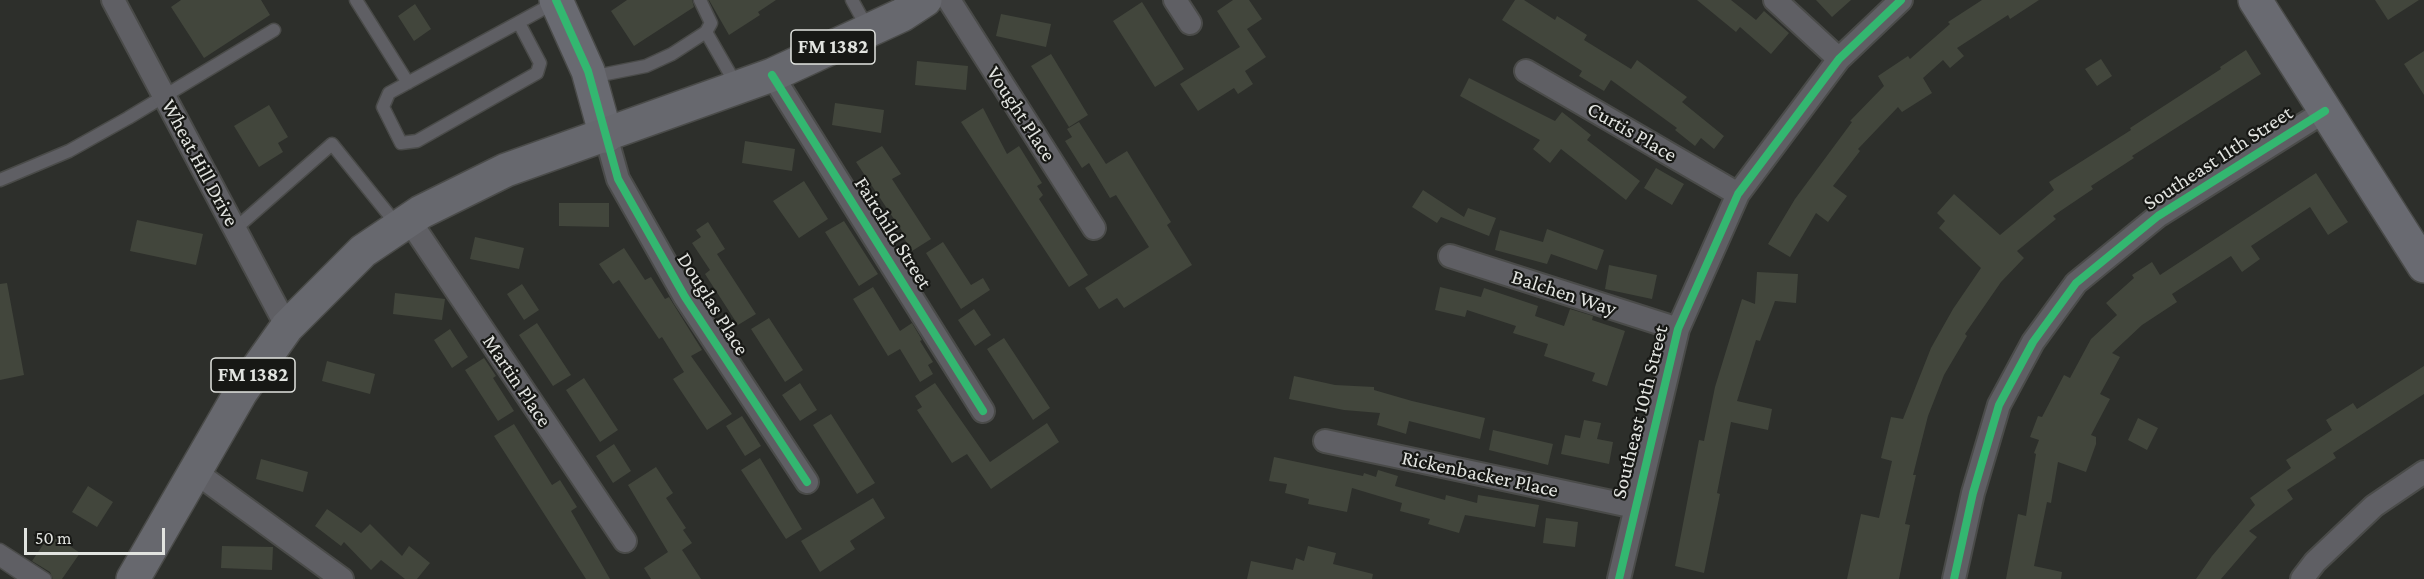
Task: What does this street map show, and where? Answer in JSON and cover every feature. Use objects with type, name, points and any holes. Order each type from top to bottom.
[{"type":"main road","name":"FM 1382","points":[[133,579],[241,392],[287,327],[363,251],[421,212],[506,170],[772,75],[902,15],[925,0]]},
{"type":"street","name":"Wheat Hill Drive","points":[[113,0],[287,327]]},
{"type":"street","name":"Vought Place","points":[[949,0],[1094,228]]},
{"type":"street","points":[[1175,0],[1190,23]]},
{"type":"street","points":[[1775,0],[1839,59]]},
{"type":"street","name":"Southeast 10th Street","points":[[1619,579],[1678,329],[1738,194],[1839,59],[1901,0]]},
{"type":"street","points":[[556,1],[590,77],[606,136]]},
{"type":"street","points":[[2262,2],[2325,111],[2424,266]]},
{"type":"street","name":"Curtis Place","points":[[1526,71],[1738,194]]},
{"type":"street","name":"Fairchild Street","points":[[772,75],[983,411]]},
{"type":"street","name":"Southeast 11th Street","points":[[1954,579],[1973,494],[1999,405],[2033,342],[2076,283],[2158,216],[2325,111]]},
{"type":"street","name":"Douglas Place","points":[[606,136],[618,179],[680,287],[807,482]]},
{"type":"street","name":"Martin Place","points":[[404,224],[625,541]]},
{"type":"street","name":"Balchen Way","points":[[1450,256],[1678,329]]},
{"type":"street","name":"Rickenbacker Place","points":[[1325,441],[1635,507]]},
{"type":"street","points":[[194,471],[342,579]]},
{"type":"street","points":[[2302,579],[2315,562],[2374,506],[2424,472]]},
{"type":"lane","points":[[356,0],[408,82]]},
{"type":"lane","points":[[590,77],[646,66],[672,54],[706,32],[711,23],[700,0]]},
{"type":"lane","points":[[852,0],[869,30]]},
{"type":"lane","points":[[519,22],[540,63],[537,73],[417,141],[401,143],[383,107],[389,93],[556,1]]},
{"type":"lane","points":[[0,180],[69,151],[274,30]]},
{"type":"lane","points":[[706,32],[737,87]]},
{"type":"lane","points":[[235,229],[332,144],[404,224]]},
{"type":"lane","points":[[0,550],[45,579]]},
{"type":"lane","points":[[0,560],[28,579]]},
{"type":"building","points":[[181,0],[261,0],[270,15],[204,58],[171,7]]},
{"type":"building","points":[[627,0],[692,0],[694,7],[634,46],[611,11]]},
{"type":"building","points":[[709,0],[776,0],[758,12],[760,15],[729,35]]},
{"type":"building","points":[[1233,0],[1249,0],[1262,19],[1247,29],[1266,57],[1245,71],[1253,84],[1238,94],[1234,88],[1198,111],[1180,84],[1240,47],[1217,11]]},
{"type":"building","points":[[1515,0],[1524,0],[1555,20],[1557,16],[1587,35],[1584,40],[1631,69],[1637,60],[1687,97],[1682,102],[1724,136],[1714,149],[1701,138],[1695,146],[1675,130],[1677,128],[1611,80],[1604,91],[1579,76],[1582,71],[1502,20]]},
{"type":"building","points":[[1697,0],[1731,0],[1756,20],[1764,11],[1789,33],[1771,54],[1740,27],[1736,32]]},
{"type":"building","points":[[1816,0],[1851,0],[1832,17]]},
{"type":"building","points":[[1982,0],[2039,0],[2010,19],[2008,15],[1957,48],[1964,56],[1950,68],[1943,60],[1923,78],[1932,93],[1902,112],[1898,107],[1858,149],[1860,151],[1833,186],[1847,196],[1828,222],[1816,213],[1790,257],[1768,244],[1795,199],[1852,122],[1850,121],[1884,86],[1878,76],[1908,56],[1910,59],[1950,24],[1948,22]]},
{"type":"building","points":[[2375,0],[2419,0],[2388,20]]},
{"type":"building","points":[[1142,2],[1184,69],[1155,87],[1113,21]]},
{"type":"building","points":[[415,4],[431,29],[414,41],[398,16]]},
{"type":"building","points":[[1001,14],[1051,24],[1046,47],[996,36]]},
{"type":"building","points":[[2246,50],[2261,74],[2132,156],[2134,158],[2091,186],[2093,189],[2053,216],[2056,219],[2017,251],[2024,258],[2001,282],[1965,334],[1967,336],[1944,375],[1928,416],[1913,475],[1916,475],[1905,524],[1910,525],[1899,579],[1847,579],[1861,514],[1879,518],[1892,461],[1881,458],[1891,417],[1903,419],[1931,348],[1953,309],[1981,268],[1939,228],[1945,221],[1937,213],[1954,194],[2000,235],[2054,190],[2049,182],[2131,130],[2130,128],[2221,69],[2220,67]]},
{"type":"building","points":[[2424,51],[2424,95],[2404,64]]},
{"type":"building","points":[[1051,54],[1088,115],[1069,127],[1031,66]]},
{"type":"building","points":[[2101,59],[2112,76],[2097,86],[2085,69]]},
{"type":"building","points":[[917,61],[968,66],[966,90],[915,85]]},
{"type":"building","points":[[1469,78],[1555,121],[1562,112],[1591,135],[1587,140],[1640,181],[1626,200],[1561,149],[1550,163],[1533,149],[1540,140],[1460,96]]},
{"type":"building","points":[[835,103],[884,110],[881,133],[832,125]]},
{"type":"building","points":[[269,105],[288,137],[278,143],[283,152],[259,167],[234,126]]},
{"type":"building","points":[[983,108],[1007,154],[1019,146],[1042,183],[1037,186],[1043,195],[1039,199],[1088,275],[1069,287],[961,122]]},
{"type":"building","points":[[1079,122],[1106,164],[1127,151],[1171,222],[1167,225],[1192,265],[1124,308],[1117,298],[1099,309],[1085,288],[1149,247],[1116,195],[1110,198],[1089,163],[1082,168],[1065,141],[1072,137],[1067,129]]},
{"type":"building","points":[[745,141],[795,149],[792,171],[742,163]]},
{"type":"building","points":[[882,146],[901,174],[892,179],[931,239],[912,251],[900,232],[902,231],[856,162]]},
{"type":"building","points":[[1656,168],[1684,184],[1672,205],[1644,188]]},
{"type":"building","points":[[2316,173],[2348,222],[2328,235],[2310,207],[2251,246],[2260,259],[2242,272],[2231,256],[2172,294],[2177,302],[2142,325],[2112,353],[2120,357],[2100,394],[2110,399],[2091,435],[2096,437],[2096,444],[2086,472],[2058,462],[2051,503],[2047,502],[2034,566],[2062,572],[2061,579],[2006,579],[2018,514],[2026,516],[2036,454],[2034,453],[2039,440],[2030,437],[2038,416],[2042,417],[2064,375],[2070,378],[2091,339],[2117,315],[2106,303],[2134,278],[2132,275],[2152,262],[2160,275]]},
{"type":"building","points":[[804,181],[828,219],[799,238],[773,201]]},
{"type":"building","points":[[1423,190],[1464,217],[1468,208],[1496,218],[1489,236],[1441,217],[1437,223],[1412,207]]},
{"type":"building","points":[[559,203],[609,203],[609,227],[559,226]]},
{"type":"building","points":[[137,220],[203,234],[196,265],[130,251]]},
{"type":"building","points":[[844,221],[878,274],[859,286],[825,232]]},
{"type":"building","points":[[708,222],[725,249],[717,254],[756,314],[738,325],[705,274],[710,270],[692,243],[701,237],[696,230]]},
{"type":"building","points":[[1547,229],[1604,250],[1597,270],[1551,254],[1547,264],[1495,250],[1500,230],[1543,242]]},
{"type":"building","points":[[475,237],[524,248],[519,269],[470,259]]},
{"type":"building","points":[[943,242],[971,285],[983,278],[990,290],[961,309],[926,253]]},
{"type":"building","points":[[624,248],[645,280],[651,277],[665,299],[669,297],[702,350],[691,356],[732,414],[707,430],[673,379],[684,372],[662,337],[659,339],[619,280],[613,284],[599,264]]},
{"type":"building","points":[[1609,265],[1657,275],[1652,299],[1605,289]]},
{"type":"building","points":[[1757,272],[1798,274],[1796,303],[1775,301],[1760,341],[1756,340],[1737,401],[1772,409],[1768,430],[1731,422],[1717,493],[1720,494],[1704,573],[1675,566],[1699,440],[1704,441],[1715,387],[1742,299],[1755,304]]},
{"type":"building","points":[[7,283],[24,375],[0,380],[0,284]]},
{"type":"building","points":[[522,284],[539,310],[524,320],[507,294]]},
{"type":"building","points":[[873,287],[900,331],[912,323],[933,362],[928,365],[933,374],[920,382],[900,349],[888,356],[853,299]]},
{"type":"building","points":[[1440,287],[1481,297],[1484,288],[1538,306],[1535,316],[1564,326],[1570,309],[1593,316],[1592,320],[1625,331],[1607,386],[1592,381],[1595,373],[1544,356],[1548,344],[1513,333],[1516,326],[1467,310],[1465,317],[1435,310]]},
{"type":"building","points":[[395,293],[445,299],[442,320],[393,314]]},
{"type":"building","points":[[974,309],[991,335],[975,346],[958,320]]},
{"type":"building","points":[[769,318],[803,370],[785,382],[751,329]]},
{"type":"building","points":[[537,323],[571,375],[553,386],[519,335]]},
{"type":"building","points":[[450,329],[468,357],[452,368],[434,340]]},
{"type":"building","points":[[1004,338],[1050,408],[1033,420],[987,349]]},
{"type":"building","points":[[484,358],[496,376],[493,378],[514,411],[498,421],[465,370]]},
{"type":"building","points":[[327,361],[375,374],[370,394],[322,381]]},
{"type":"building","points":[[2424,366],[2424,394],[2333,453],[2336,458],[2287,490],[2293,499],[2249,531],[2257,537],[2221,579],[2196,579],[2212,556],[2255,505],[2250,498],[2291,468],[2286,460],[2332,430],[2326,420],[2353,403],[2357,409]]},
{"type":"building","points":[[1294,376],[1335,385],[1374,387],[1374,390],[1412,401],[1485,418],[1480,439],[1409,421],[1406,434],[1377,425],[1380,413],[1344,410],[1289,399]]},
{"type":"building","points":[[584,378],[618,430],[600,442],[566,390]]},
{"type":"building","points":[[800,383],[817,410],[800,421],[782,395]]},
{"type":"building","points":[[935,383],[990,462],[1047,423],[1059,442],[991,489],[967,454],[952,463],[917,410],[922,407],[915,396]]},
{"type":"building","points":[[831,414],[875,483],[857,494],[813,425]]},
{"type":"building","points":[[742,416],[761,446],[745,456],[726,426]]},
{"type":"building","points":[[2138,418],[2158,428],[2147,450],[2128,440]]},
{"type":"building","points":[[1584,420],[1601,423],[1597,439],[1613,442],[1609,464],[1561,454],[1565,435],[1580,438]]},
{"type":"building","points":[[514,424],[552,485],[560,480],[577,507],[571,511],[610,579],[586,579],[494,436]]},
{"type":"building","points":[[1493,430],[1553,444],[1548,465],[1489,450]]},
{"type":"building","points":[[614,444],[631,471],[613,483],[596,456]]},
{"type":"building","points":[[1274,457],[1363,476],[1364,473],[1376,477],[1378,470],[1398,476],[1395,486],[1445,500],[1446,495],[1477,503],[1478,495],[1539,505],[1535,527],[1465,515],[1459,533],[1428,524],[1430,519],[1400,511],[1402,503],[1352,488],[1347,512],[1308,504],[1309,499],[1285,493],[1287,484],[1269,481]]},
{"type":"building","points":[[760,458],[802,529],[786,539],[741,470]]},
{"type":"building","points":[[261,459],[308,472],[303,492],[256,479]]},
{"type":"building","points":[[656,467],[673,493],[666,498],[686,528],[683,530],[692,543],[682,550],[701,579],[651,579],[644,568],[668,552],[628,485]]},
{"type":"building","points":[[88,486],[113,502],[97,527],[72,512]]},
{"type":"building","points":[[873,498],[885,518],[850,541],[855,549],[820,572],[801,541]]},
{"type":"building","points":[[327,509],[361,533],[370,524],[402,556],[409,546],[430,563],[417,579],[405,579],[381,560],[371,570],[344,542],[341,546],[315,526]]},
{"type":"building","points":[[1546,518],[1578,522],[1575,547],[1543,543]]},
{"type":"building","points":[[51,533],[80,553],[62,579],[53,579],[50,572],[32,561]]},
{"type":"building","points":[[222,546],[273,547],[272,570],[221,568]]},
{"type":"building","points":[[1308,546],[1336,553],[1333,564],[1373,574],[1372,579],[1247,579],[1251,561],[1293,570],[1296,558],[1304,561]]},
{"type":"cycle path","points":[[556,0],[588,71],[618,179],[685,297],[807,482]]},
{"type":"cycle path","points":[[1619,579],[1678,329],[1738,194],[1839,59],[1901,0]]},
{"type":"cycle path","points":[[772,75],[983,411]]},
{"type":"cycle path","points":[[1954,579],[1973,493],[1999,405],[2033,342],[2076,283],[2158,216],[2325,111]]}]
